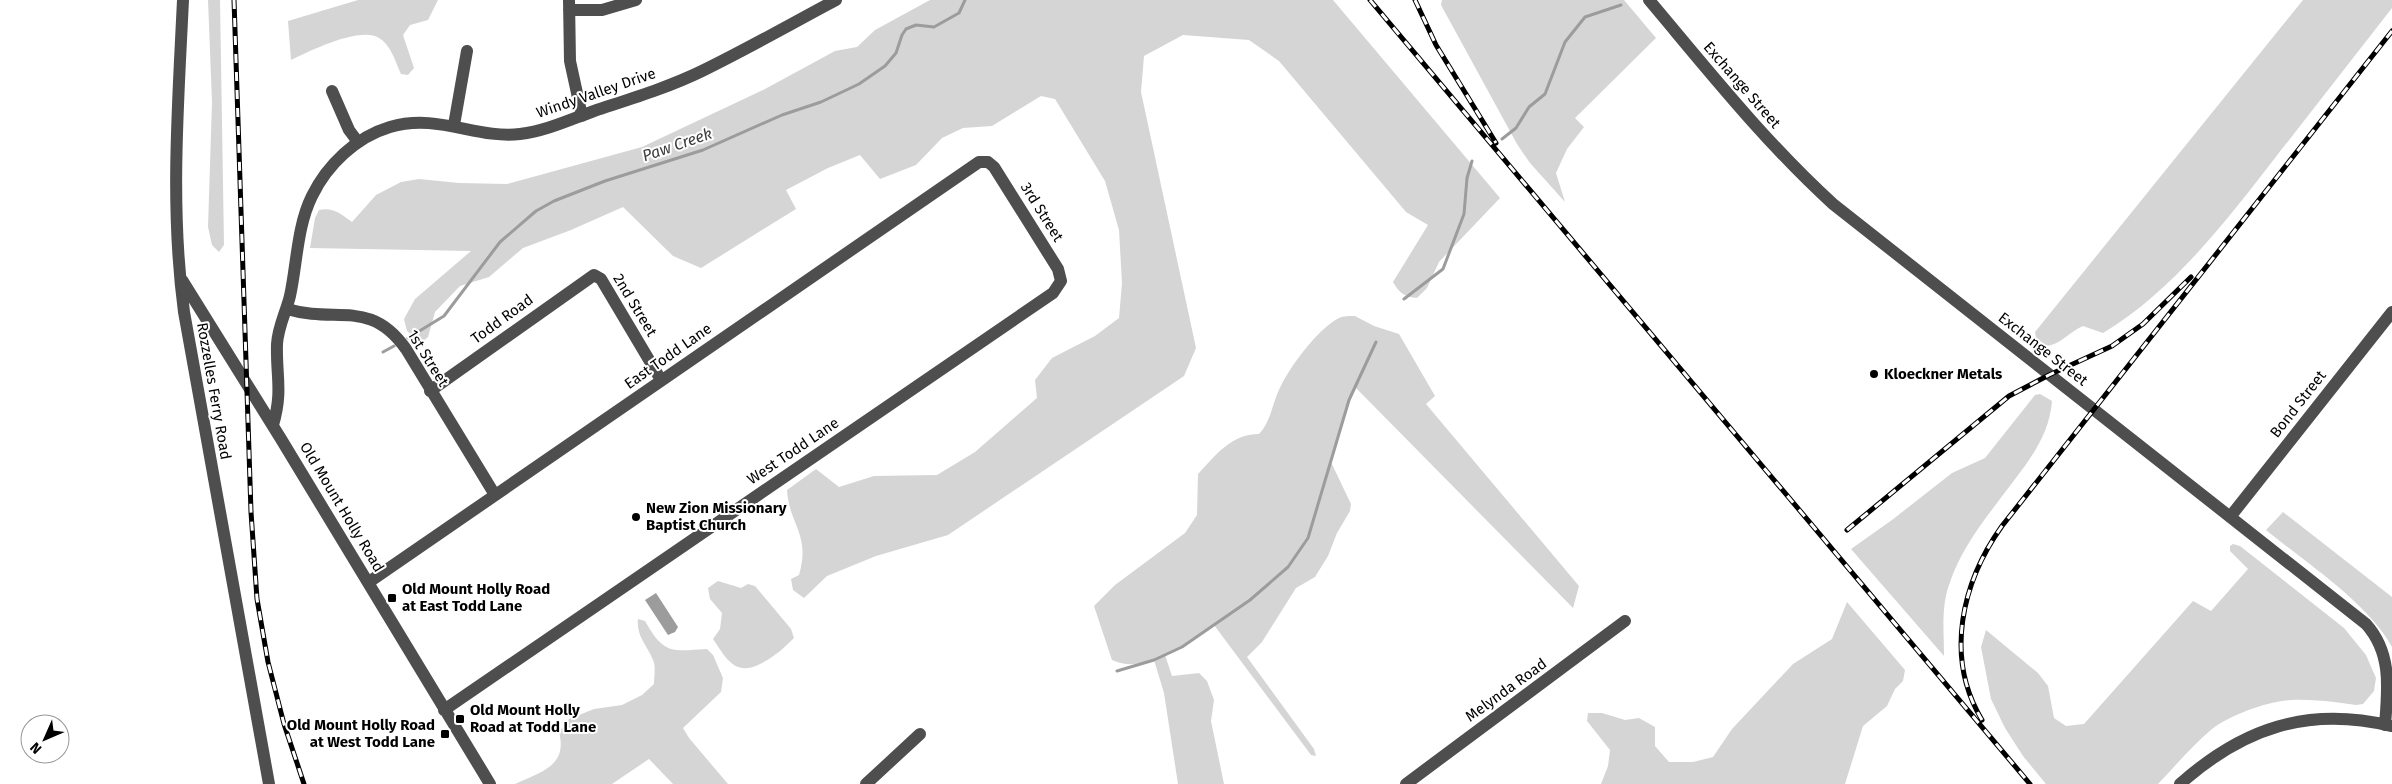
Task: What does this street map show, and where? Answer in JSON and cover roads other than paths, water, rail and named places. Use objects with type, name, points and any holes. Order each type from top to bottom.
[{"type":"street","name":"Rozzelles Ferry Road","points":[[183,0],[175,182],[175,218],[179,276],[269,784]]},
{"type":"street","points":[[582,116],[570,61],[569,5],[602,10],[636,0]]},
{"type":"street","name":"Windy Valley Drive","points":[[273,424],[280,394],[277,343],[287,309],[305,214],[312,196],[331,168],[358,142],[389,127],[404,124],[454,125],[494,134],[518,134],[554,127],[670,85],[702,71],[836,0]]},
{"type":"street","name":"Exchange Street","points":[[1649,0],[1764,135],[1807,181],[1833,204],[2230,516],[2370,629],[2381,648],[2388,671],[2388,726]]},
{"type":"street","points":[[454,125],[467,51]]},
{"type":"street","points":[[332,91],[349,130],[358,142]]},
{"type":"street","name":"East Todd Lane","points":[[369,582],[979,162],[988,162]]},
{"type":"street","name":"3rd Street","points":[[988,162],[994,167],[1058,269],[1060,284]]},
{"type":"street","name":"Old Mount Holly Road","points":[[179,276],[273,424],[490,784]]},
{"type":"street","name":"2nd Street","points":[[594,276],[601,279],[661,380]]},
{"type":"street","name":"Todd Road","points":[[430,391],[594,276]]},
{"type":"street","name":"West Todd Lane","points":[[444,710],[1054,293],[1060,284]]},
{"type":"street","name":"1st Street","points":[[287,309],[309,315],[352,315],[382,323],[400,340],[495,495]]},
{"type":"street","name":"Bond Street","points":[[2230,516],[2392,312]]},
{"type":"street","name":"Melynda Road","points":[[1406,784],[1625,621]]},
{"type":"street","points":[[2180,784],[2206,762],[2228,747],[2276,726],[2332,718],[2388,726]]},
{"type":"street","points":[[866,784],[920,734]]},
{"type":"waterway","name":"Paw Creek","points":[[408,338],[444,316],[500,242],[536,211],[554,201],[605,181],[703,150],[782,115],[821,102],[859,84],[885,66],[896,53],[906,29],[916,25],[934,27],[959,13],[965,0]]},
{"type":"waterway","points":[[1502,139],[1516,128],[1529,107],[1545,94],[1565,42],[1585,17],[1621,5]]},
{"type":"waterway","points":[[1404,299],[1443,269],[1464,214],[1467,178],[1472,161]]},
{"type":"waterway","points":[[1117,671],[1154,660],[1182,647],[1250,600],[1288,567],[1308,538],[1349,400],[1376,342]]},
{"type":"waterway","name":"Paw Creek","points":[[383,352],[394,346]]},
{"type":"railway","points":[[234,0],[251,512],[257,599],[268,662],[284,724],[304,784]]},
{"type":"railway","points":[[1370,0],[2030,784]]},
{"type":"railway","points":[[1415,0],[1436,45],[1496,143]]},
{"type":"railway","points":[[1982,720],[1970,696],[1963,671],[1961,646],[1963,620],[1968,595],[1988,548],[2002,526],[2392,31]]},
{"type":"railway","points":[[1847,530],[2009,396],[2112,346],[2143,324],[2191,277]]},
{"type":"place","name":"Kloeckner Metals","points":[[1874,374]]},
{"type":"place","name":"New Zion Missionary Baptist Church","points":[[636,517]]},
{"type":"place","name":"Old Mount Holly Road at East Todd Lane","points":[[392,598]]},
{"type":"place","name":"Old Mount Holly Road at Todd Lane","points":[[460,719]]},
{"type":"place","name":"Old Mount Holly Road at West Todd Lane","points":[[445,734]]}]
